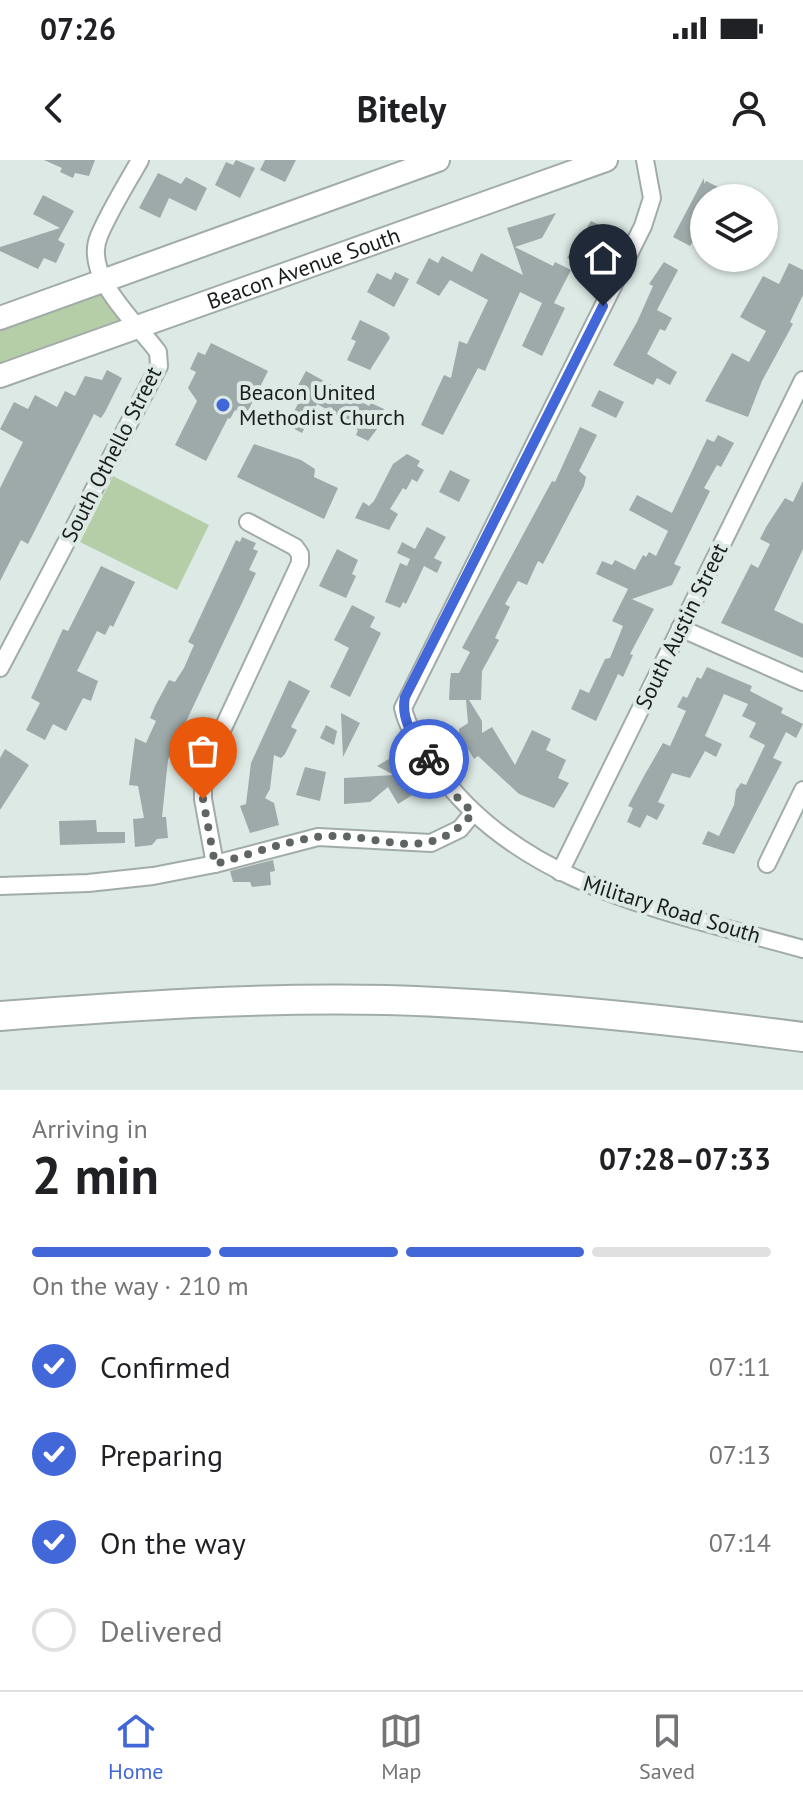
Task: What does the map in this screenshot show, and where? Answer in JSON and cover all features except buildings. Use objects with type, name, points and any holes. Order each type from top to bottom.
[{"type":"highway","points":[[0,1016],[160,1003],[387,1000],[641,1016],[803,1037]]},
{"type":"main road","points":[[0,318],[438,160]]},
{"type":"main road","name":"Beacon Avenue South","points":[[0,376],[606,160]]},
{"type":"street","name":"South Othello Street","points":[[0,668],[159,366],[158,352],[104,281],[97,265],[98,238],[140,160]]},
{"type":"street","name":"Military Road South","points":[[645,160],[652,198],[643,226],[405,697],[403,708],[414,737],[453,793],[524,853],[605,892],[803,949]]},
{"type":"street","name":"South Austin Street","points":[[560,872],[803,380]]},
{"type":"street","points":[[215,864],[203,799],[203,771],[300,563],[300,554],[295,547],[248,522]]},
{"type":"street","points":[[680,628],[803,682]]},
{"type":"street","points":[[767,864],[803,790]]},
{"type":"street","points":[[0,886],[88,883],[215,864],[318,837],[431,843],[460,829],[473,813]]},
{"type":"green space","points":[[100,293],[120,320],[0,364],[0,329]]},
{"type":"green space","points":[[113,476],[209,525],[177,590],[80,542]]},
{"type":"way so far","points":[[203,799],[215,864],[318,837],[402,844],[431,843],[460,829],[473,813],[453,793],[429,759]]},
{"type":"place","name":"Beacon United Methodist Church","points":[[223,405]]},
{"type":"route","points":[[429,759],[408,726],[403,708],[405,697],[603,306]]}]
